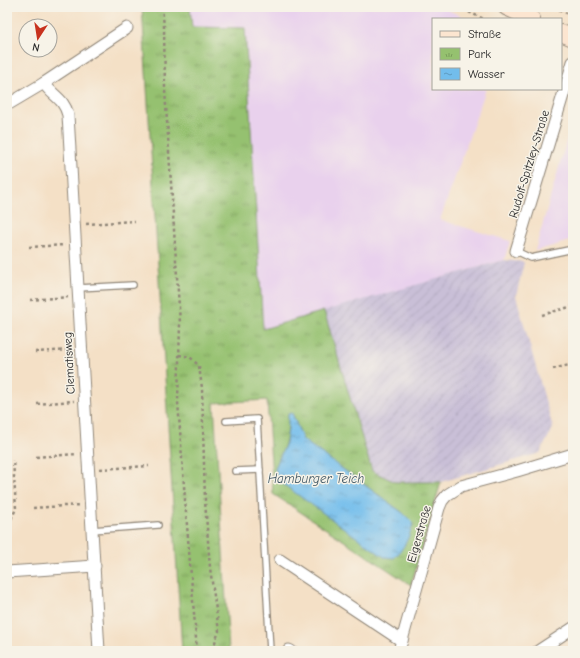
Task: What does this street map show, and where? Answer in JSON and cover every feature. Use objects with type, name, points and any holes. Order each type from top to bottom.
[{"type":"main road","points":[[506,7],[530,18]]},
{"type":"street","points":[[7,105],[44,83],[126,28]]},
{"type":"street","name":"Rudolf-Spitzley-Straße","points":[[516,251],[573,62]]},
{"type":"street","name":"Clematisweg","points":[[44,83],[47,88],[63,102],[67,108],[68,115],[99,651]]},
{"type":"street","name":"Eigerstraße","points":[[280,560],[401,646],[439,508],[447,495],[461,486],[573,454]]},
{"type":"street","points":[[7,572],[95,566]]},
{"type":"street","points":[[538,651],[573,628]]},
{"type":"lane","points":[[516,251],[531,258],[573,249]]},
{"type":"lane","points":[[78,292],[133,285]]},
{"type":"lane","points":[[226,420],[257,419],[270,651]]},
{"type":"lane","points":[[235,471],[260,470]]},
{"type":"lane","points":[[92,530],[158,525]]},
{"type":"path","points":[[162,7],[165,90],[180,324],[178,402],[197,651]]},
{"type":"path","points":[[458,7],[482,18]]},
{"type":"path","points":[[554,7],[573,16]]},
{"type":"path","points":[[74,225],[135,221]]},
{"type":"path","points":[[29,247],[76,244]]},
{"type":"path","points":[[30,300],[78,292]]},
{"type":"path","points":[[542,315],[573,306]]},
{"type":"path","points":[[35,352],[82,349]]},
{"type":"path","points":[[179,355],[190,357],[199,366],[202,388],[205,501],[210,568],[219,631],[212,651]]},
{"type":"path","points":[[553,370],[573,364]]},
{"type":"path","points":[[38,404],[85,401]]},
{"type":"path","points":[[36,456],[88,453]]},
{"type":"path","points":[[7,519],[10,520],[16,509],[13,460]]},
{"type":"path","points":[[89,470],[150,466]]},
{"type":"path","points":[[33,508],[90,505]]},
{"type":"shaded area","points":[[190,7],[441,7],[466,18],[432,18],[432,90],[486,90],[440,220],[510,241],[504,260],[263,329],[245,28],[192,27]]},
{"type":"shaded area","points":[[573,118],[573,240],[535,251]]},
{"type":"shaded area","points":[[504,260],[524,262],[516,296],[553,428],[540,453],[441,482],[395,482],[372,471],[324,311]]},
{"type":"green space","points":[[142,7],[190,7],[192,27],[245,28],[263,329],[324,311],[372,471],[395,482],[441,482],[411,585],[273,494],[267,400],[214,403],[229,651],[182,651]],"holes":[[[288,414],[294,417],[303,440],[403,513],[275,468],[286,442]]]},
{"type":"water","name":"Hamburger Teich","points":[[292,413],[303,440],[403,513],[413,523],[406,542],[401,551],[394,558],[384,557],[276,479],[275,468],[286,443],[288,414]]}]
